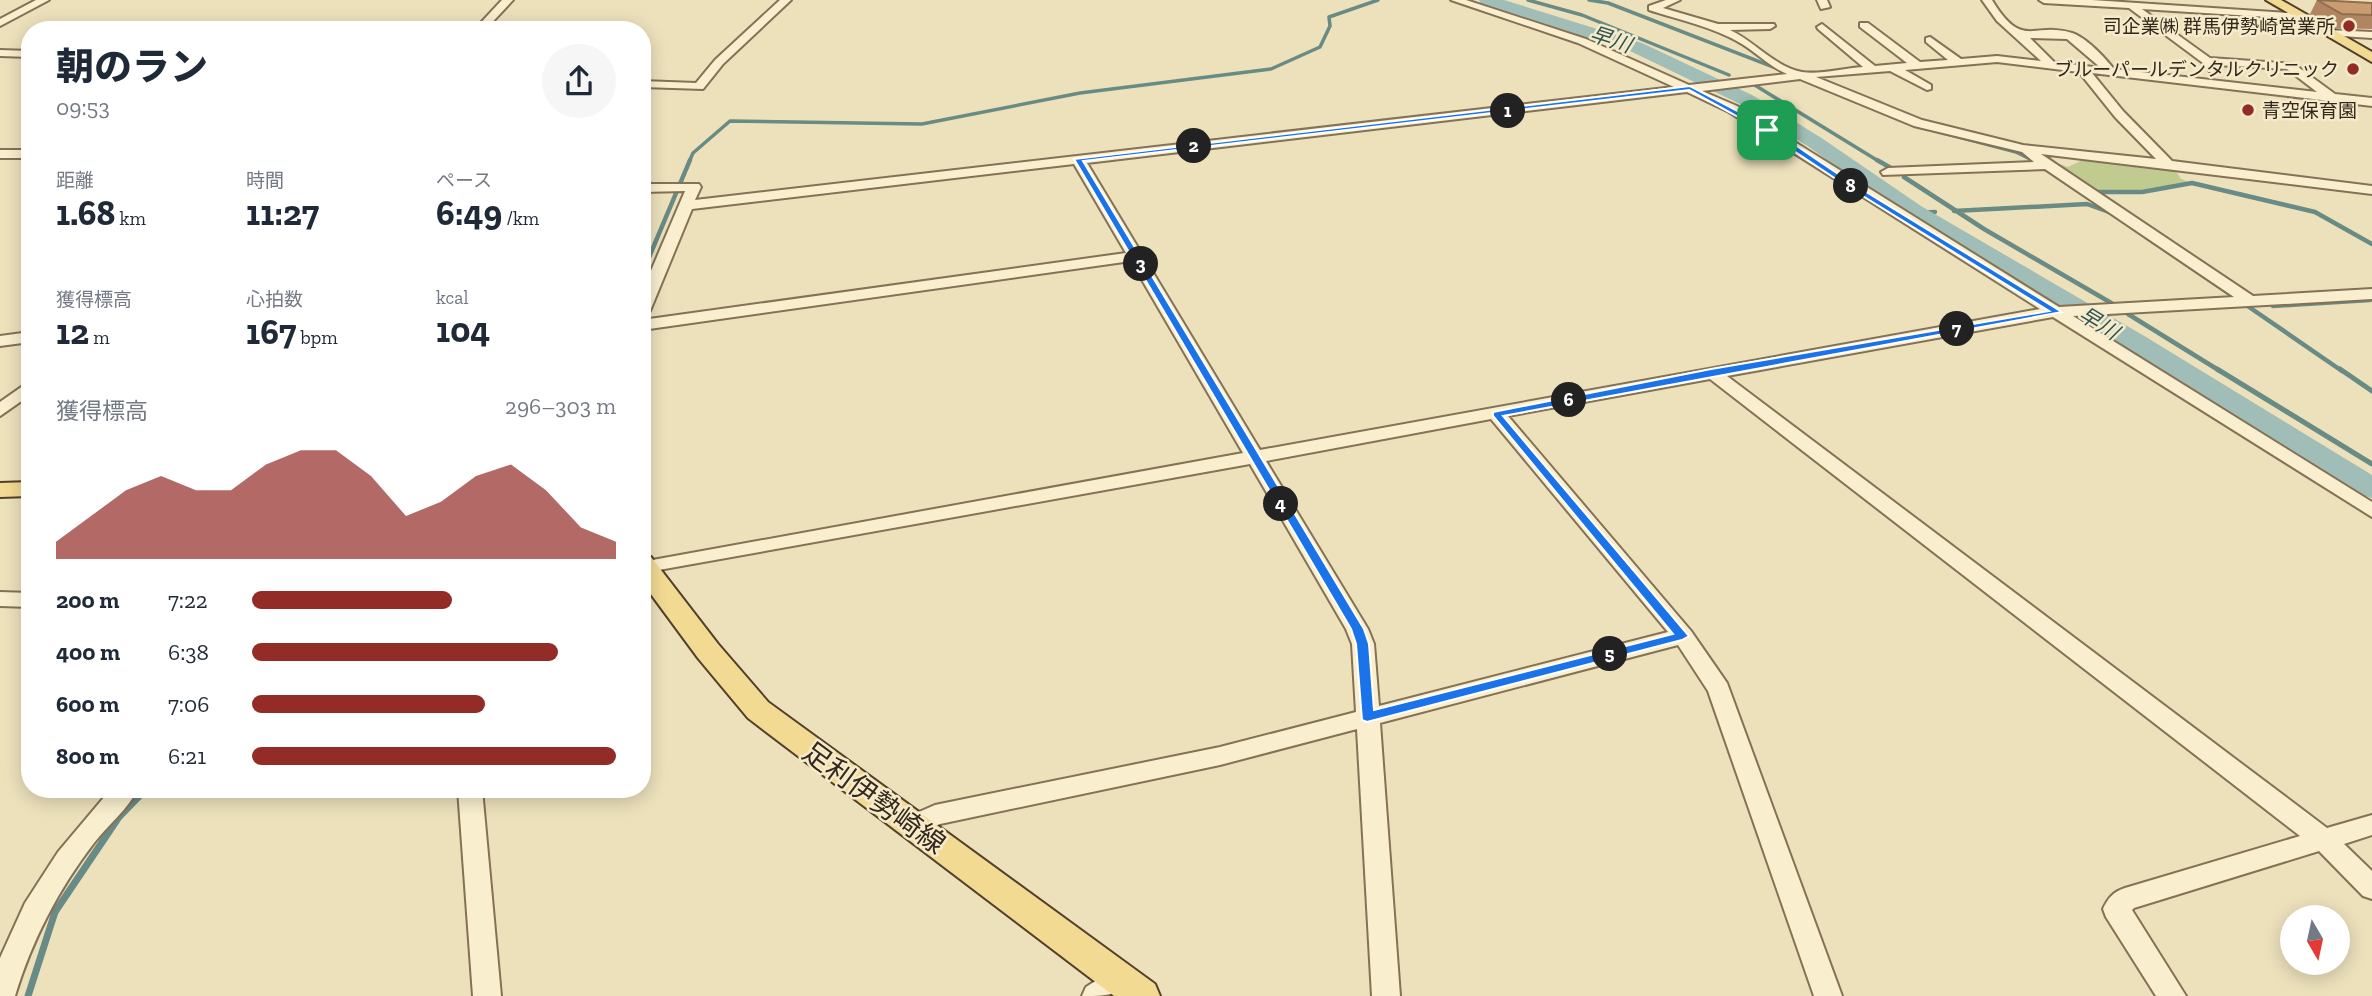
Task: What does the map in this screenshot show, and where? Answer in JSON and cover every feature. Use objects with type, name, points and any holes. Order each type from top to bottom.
[{"type":"main road","points":[[2272,0],[2372,58]]},
{"type":"main road","points":[[0,490],[21,489]]},
{"type":"main road","name":"足利伊勢崎線","points":[[651,575],[716,661],[758,710],[912,826],[1119,990]]},
{"type":"street","points":[[0,23],[44,0]]},
{"type":"street","points":[[488,21],[508,0]]},
{"type":"street","points":[[651,84],[699,87],[719,62],[786,0]]},
{"type":"street","points":[[1456,0],[1583,41],[1694,88],[1767,130],[1858,190],[2061,312],[2372,511]]},
{"type":"street","points":[[1675,0],[1657,1],[1654,8],[1715,27],[1745,41],[1778,66],[1918,123],[2023,149],[2372,190]]},
{"type":"street","points":[[1987,0],[2001,22],[2041,52],[2050,65]]},
{"type":"street","points":[[2044,0],[2300,16]]},
{"type":"street","points":[[2121,0],[2207,61],[2225,85]]},
{"type":"street","points":[[1864,25],[1917,65]]},
{"type":"street","points":[[1715,27],[1770,26]]},
{"type":"street","points":[[1822,27],[1872,69]]},
{"type":"street","points":[[2329,33],[2372,35]]},
{"type":"street","points":[[2019,36],[2070,36],[2101,60],[2110,72]]},
{"type":"street","points":[[1930,40],[1957,61]]},
{"type":"street","points":[[0,53],[21,54]]},
{"type":"street","points":[[688,205],[1804,75],[1957,61],[1997,59],[2372,102]]},
{"type":"street","points":[[2207,61],[2290,66],[2332,97]]},
{"type":"street","points":[[1891,67],[1927,87]]},
{"type":"street","points":[[2084,69],[2119,114],[2168,164]]},
{"type":"street","points":[[2023,149],[2250,301]]},
{"type":"street","points":[[0,154],[21,154]]},
{"type":"street","points":[[1078,159],[1357,629],[1363,644],[1386,996]]},
{"type":"street","points":[[1888,172],[2050,165]]},
{"type":"street","points":[[651,188],[694,187],[651,289]]},
{"type":"street","points":[[651,323],[1136,256]]},
{"type":"street","points":[[651,565],[1496,414],[1711,372],[2061,312],[2371,295]]},
{"type":"street","points":[[0,341],[21,338]]},
{"type":"street","points":[[1711,372],[2324,841],[2372,888]]},
{"type":"street","points":[[0,411],[21,394]]},
{"type":"street","points":[[1496,414],[1682,636],[1719,689],[1828,996]]},
{"type":"street","points":[[0,599],[21,600]]},
{"type":"street","points":[[912,826],[935,815],[1220,756],[1682,636]]},
{"type":"street","points":[[1,996],[36,906],[93,826],[118,798]]},
{"type":"street","points":[[471,798],[487,996]]},
{"type":"street","points":[[2172,996],[2116,909],[2125,899],[2372,825]]},
{"type":"green space","points":[[2091,156],[2173,167],[2181,179],[2189,182],[2142,190],[2090,190],[2044,159],[2068,167]]},
{"type":"building","points":[[2317,0],[2372,3],[2372,15],[2342,14]]},
{"type":"waterway","points":[[689,162],[693,153],[730,121],[922,124],[1080,93],[1271,69],[1320,47],[1330,26],[1329,17],[1378,0]]},
{"type":"waterway","name":"早川","points":[[1487,0],[1636,47],[1745,99],[1816,143],[1913,211],[2137,343],[2372,488]]},
{"type":"waterway","points":[[1528,0],[1582,15],[1729,75]]},
{"type":"waterway","points":[[1589,0],[1608,3],[1781,70]]},
{"type":"waterway","points":[[1753,84],[1880,162]]},
{"type":"waterway","points":[[1917,126],[2016,152],[2034,161]]},
{"type":"waterway","points":[[651,253],[690,160]]},
{"type":"waterway","points":[[1877,160],[1891,168]]},
{"type":"waterway","points":[[1904,177],[1956,211]]},
{"type":"waterway","points":[[2101,195],[2096,192],[2142,192],[2192,183],[2315,212],[2372,244]]},
{"type":"waterway","points":[[1956,211],[2087,204],[2109,212]]},
{"type":"waterway","points":[[1956,211],[2113,304]]},
{"type":"waterway","points":[[1915,213],[1935,212]]},
{"type":"waterway","points":[[2146,237],[2230,294]]},
{"type":"waterway","points":[[2273,306],[2370,300]]},
{"type":"waterway","points":[[2249,307],[2342,371]]},
{"type":"waterway","points":[[2128,314],[2220,371]]},
{"type":"waterway","points":[[2217,369],[2372,464]]},
{"type":"waterway","points":[[2340,369],[2372,391]]},
{"type":"waterway","points":[[28,996],[55,912],[119,817],[137,798]]},
{"type":"place","name":"司企業㈱ 群馬伊勢崎営業所","points":[[2349,26]]},
{"type":"place","name":"ブルーパールデンタルクリニック","points":[[2353,69]]},
{"type":"place","name":"青空保育園","points":[[2248,110]]},
{"type":"route","points":[[1690,88],[1733,109],[1767,130],[1848,184],[2058,312],[1711,372],[1496,414],[1682,636],[1367,716],[1363,644],[1357,629],[1078,159],[1425,121],[1690,88]]}]
